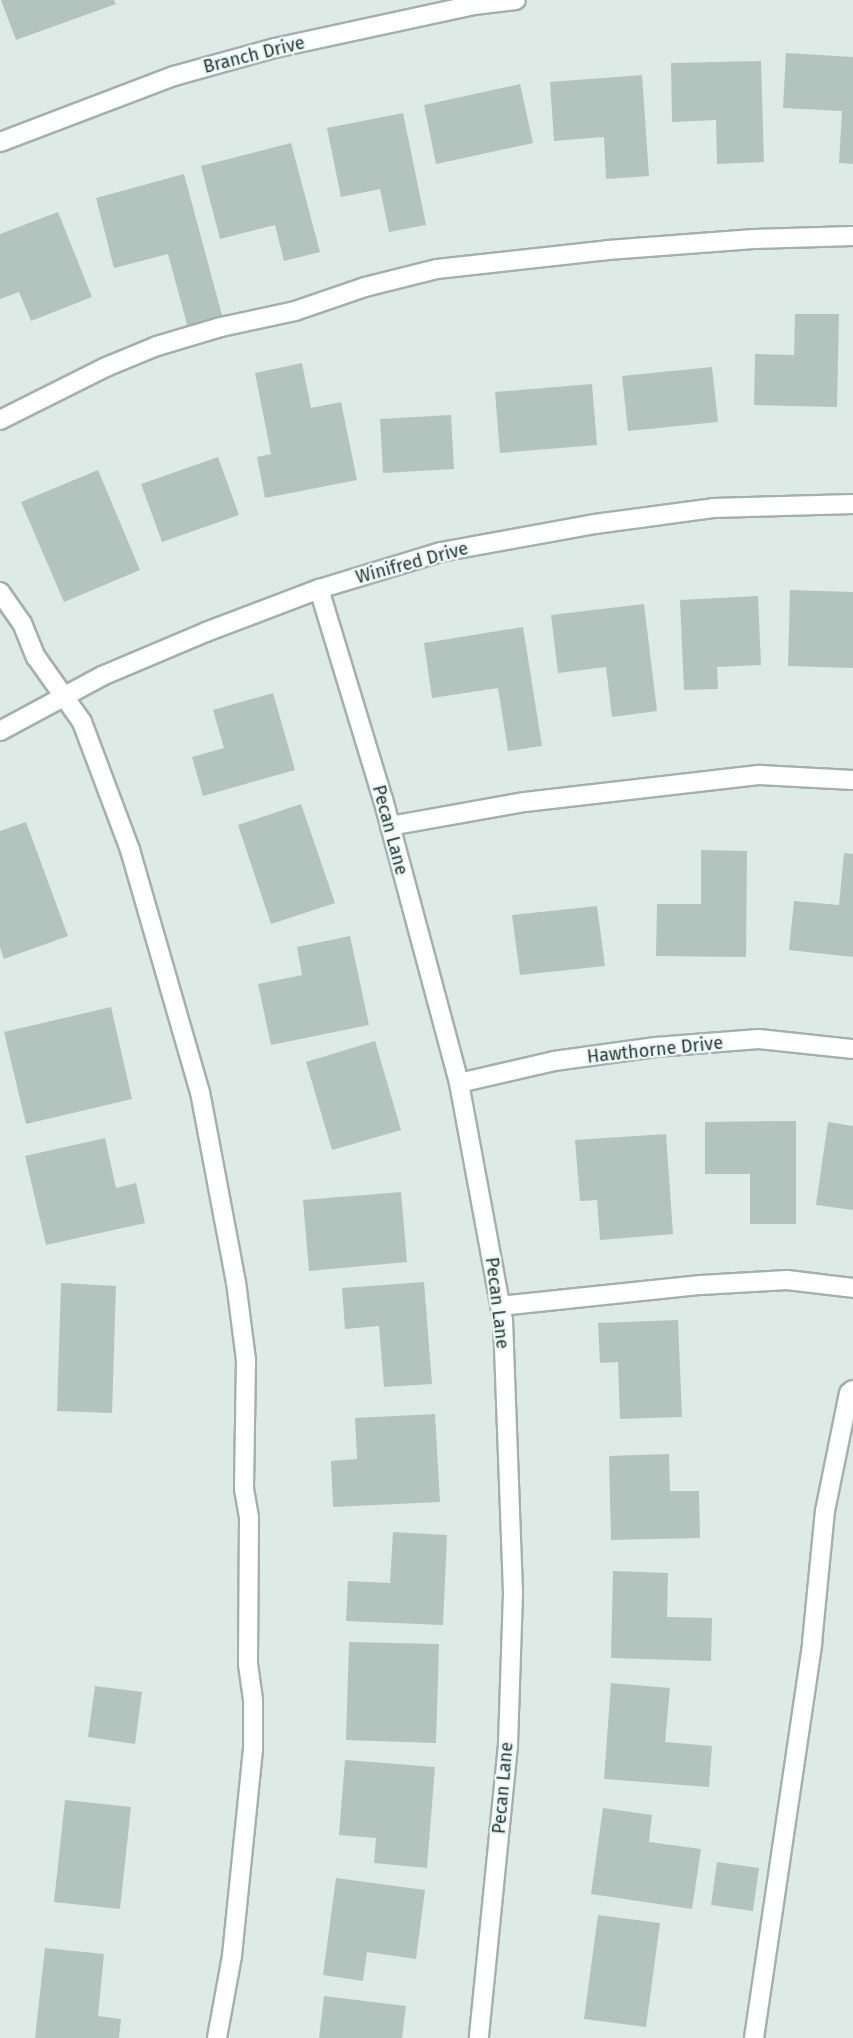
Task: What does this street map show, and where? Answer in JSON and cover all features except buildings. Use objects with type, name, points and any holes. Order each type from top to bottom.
[{"type":"street","name":"Branch Drive","points":[[0,141],[174,76],[241,57],[462,8],[516,0]]},
{"type":"street","points":[[0,420],[106,367],[157,346],[220,327],[295,311],[365,287],[437,269],[608,250],[754,238],[853,236]]},
{"type":"street","name":"Winifred Drive","points":[[0,731],[102,676],[206,632],[320,589],[441,552],[595,524],[713,508],[853,504]]},
{"type":"street","name":"Pecan Lane","points":[[320,589],[390,826],[459,1083],[500,1306],[513,1593],[508,1745],[479,2038]]},
{"type":"street","points":[[0,592],[22,623],[36,657],[82,722],[130,850],[182,1024],[210,1134],[242,1324],[246,1360],[244,1489],[249,1517],[248,1664],[254,1701],[253,1749],[232,1956],[217,2038]]},
{"type":"street","points":[[390,826],[525,802],[760,775],[853,780]]},
{"type":"street","name":"Hawthorne Drive","points":[[459,1083],[554,1062],[656,1047],[759,1039],[853,1049]]},
{"type":"street","points":[[500,1306],[701,1285],[788,1280],[853,1288]]},
{"type":"street","points":[[754,2038],[812,1643],[825,1511],[849,1393],[853,1390]]}]
